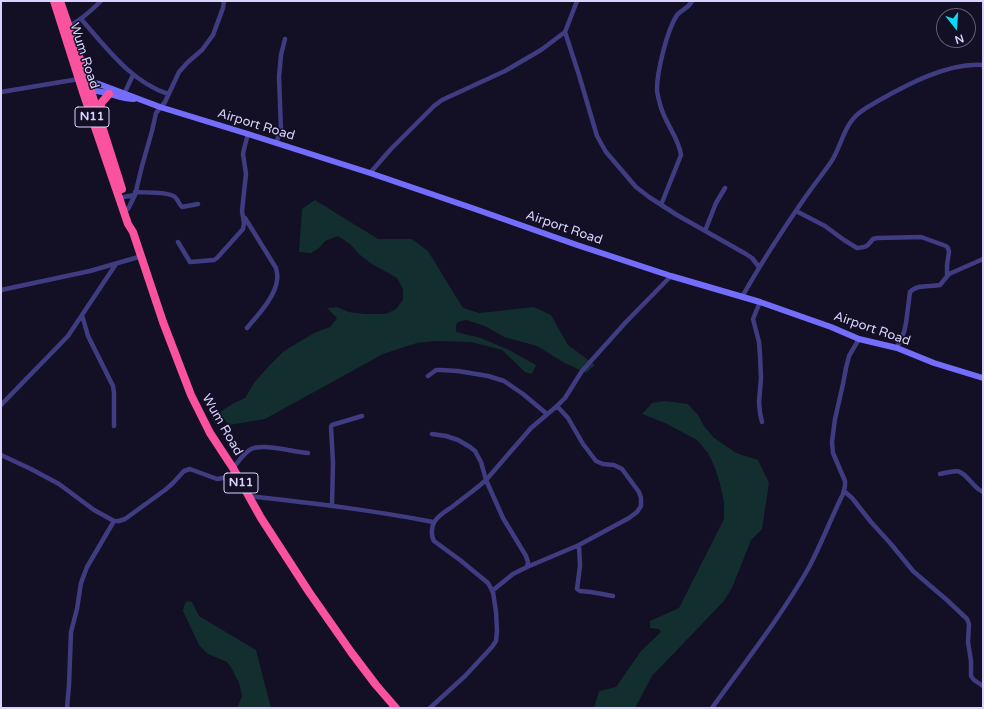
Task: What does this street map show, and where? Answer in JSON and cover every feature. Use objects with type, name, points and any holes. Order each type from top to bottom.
[{"type":"highway","name":"Wum Road","points":[[54,1],[66,27]]},
{"type":"highway","name":"Wum Road","points":[[60,1],[82,81],[98,113],[132,222],[133,232]]},
{"type":"highway","name":"Wum Road","points":[[87,91],[128,224],[133,232],[142,256],[163,322],[191,395],[210,433],[234,470],[265,524],[323,614],[368,674],[396,708]]},
{"type":"highway","points":[[98,113],[102,102],[109,94]]},
{"type":"main road","name":"Airport Road","points":[[82,81],[99,84],[160,107],[370,173],[475,208],[577,245],[671,276],[760,302],[859,338],[897,348],[934,363],[983,377]]},
{"type":"main road","name":"Airport Road","points":[[87,91],[109,94],[126,99],[138,99]]},
{"type":"street","points":[[66,27],[81,19],[101,1]]},
{"type":"street","points":[[128,209],[135,194],[156,113],[165,102],[179,72],[202,50],[213,35],[223,8],[224,1]]},
{"type":"street","points":[[370,173],[434,106],[442,100],[524,61],[565,32],[577,1]]},
{"type":"street","points":[[661,205],[681,155],[680,149],[665,119],[660,105],[657,91],[658,74],[672,24],[677,14],[690,5],[692,1]]},
{"type":"street","points":[[81,19],[133,74],[146,84],[168,94]]},
{"type":"street","points":[[565,32],[597,136],[606,152],[636,187],[649,197],[746,254],[752,258],[759,267]]},
{"type":"street","points":[[276,143],[281,130],[279,77],[281,55],[285,39]]},
{"type":"street","points":[[742,297],[759,267],[832,160],[848,126],[857,114],[913,82],[946,69],[965,65],[983,64]]},
{"type":"street","points":[[124,94],[133,74]]},
{"type":"street","points":[[1,92],[82,81]]},
{"type":"street","points":[[178,242],[191,262],[216,259],[243,229],[244,223],[242,211],[246,174],[243,154],[248,134]]},
{"type":"street","points":[[705,231],[716,203],[725,188]]},
{"type":"street","points":[[124,197],[135,194],[166,194],[176,198],[182,207],[198,204]]},
{"type":"street","points":[[796,211],[825,226],[857,248],[868,246],[873,239],[877,238],[921,237],[946,246],[950,252],[947,265],[947,276]]},
{"type":"street","points":[[242,215],[276,268],[277,275],[276,288],[265,306],[247,328]]},
{"type":"street","points":[[1,290],[116,264],[142,256]]},
{"type":"street","points":[[897,348],[904,332],[909,294],[912,289],[940,284],[947,276],[983,259]]},
{"type":"street","points":[[1,405],[68,336],[116,264]]},
{"type":"street","points":[[430,708],[465,676],[492,647],[496,641],[497,631],[496,612],[492,591],[488,583],[434,541],[432,535],[434,522],[439,516],[486,480],[532,428],[565,398],[582,371],[626,322],[671,276]]},
{"type":"street","points":[[760,302],[753,319],[759,342],[761,378],[759,402],[762,422]]},
{"type":"street","points":[[82,315],[88,336],[113,386],[114,426]]},
{"type":"street","points":[[712,708],[767,633],[808,568],[844,491],[845,481],[833,453],[832,442],[835,419],[849,356],[859,338]]},
{"type":"street","points":[[428,376],[436,370],[458,371],[488,376],[504,381],[524,394],[547,414]]},
{"type":"street","points":[[492,591],[513,574],[578,545],[629,518],[641,506],[639,492],[622,469],[614,465],[603,464],[596,461],[568,418],[557,406]]},
{"type":"street","points":[[332,505],[333,463],[331,427],[332,425],[362,416]]},
{"type":"street","points":[[432,434],[458,440],[475,451],[481,462],[486,480],[503,518],[526,556],[528,562],[527,567]]},
{"type":"street","points":[[1,455],[59,484],[94,510],[114,521],[119,521],[125,519],[172,484],[184,471],[190,470],[217,479],[223,478],[229,476],[246,452],[258,447],[308,453]]},
{"type":"street","points":[[940,474],[950,471],[959,471],[983,492]]},
{"type":"street","points":[[844,491],[852,498],[913,571],[968,619],[968,642],[971,661],[971,676],[983,686]]},
{"type":"street","points":[[248,496],[332,505],[434,522]]},
{"type":"street","points":[[67,708],[71,632],[81,583],[87,568],[114,521]]},
{"type":"street","points":[[578,545],[580,566],[577,589],[580,591],[613,596]]},
{"type":"green space","points":[[315,200],[378,239],[412,239],[428,251],[463,308],[479,313],[534,307],[551,315],[568,345],[595,365],[586,373],[563,362],[537,346],[504,337],[485,326],[466,320],[457,323],[456,332],[481,338],[509,350],[536,365],[532,374],[525,372],[502,350],[471,342],[435,341],[417,343],[383,354],[265,419],[229,425],[219,413],[232,404],[245,398],[254,383],[284,351],[314,333],[330,327],[337,318],[327,308],[337,307],[349,312],[364,314],[386,314],[396,309],[403,300],[403,289],[397,278],[372,264],[360,255],[350,244],[338,236],[325,241],[319,248],[311,253],[299,252],[302,209]]},
{"type":"green space","points":[[665,401],[688,404],[698,415],[704,426],[713,437],[736,453],[758,460],[769,483],[762,529],[751,540],[732,588],[723,602],[652,676],[635,708],[594,708],[599,691],[616,687],[641,651],[661,632],[659,629],[650,628],[650,621],[679,608],[724,519],[724,502],[720,484],[708,453],[697,440],[665,423],[642,414],[652,403]]},
{"type":"green space","points":[[188,601],[192,602],[199,616],[256,650],[271,708],[237,708],[242,696],[239,683],[227,662],[208,654],[199,645],[183,611],[185,603]]}]
